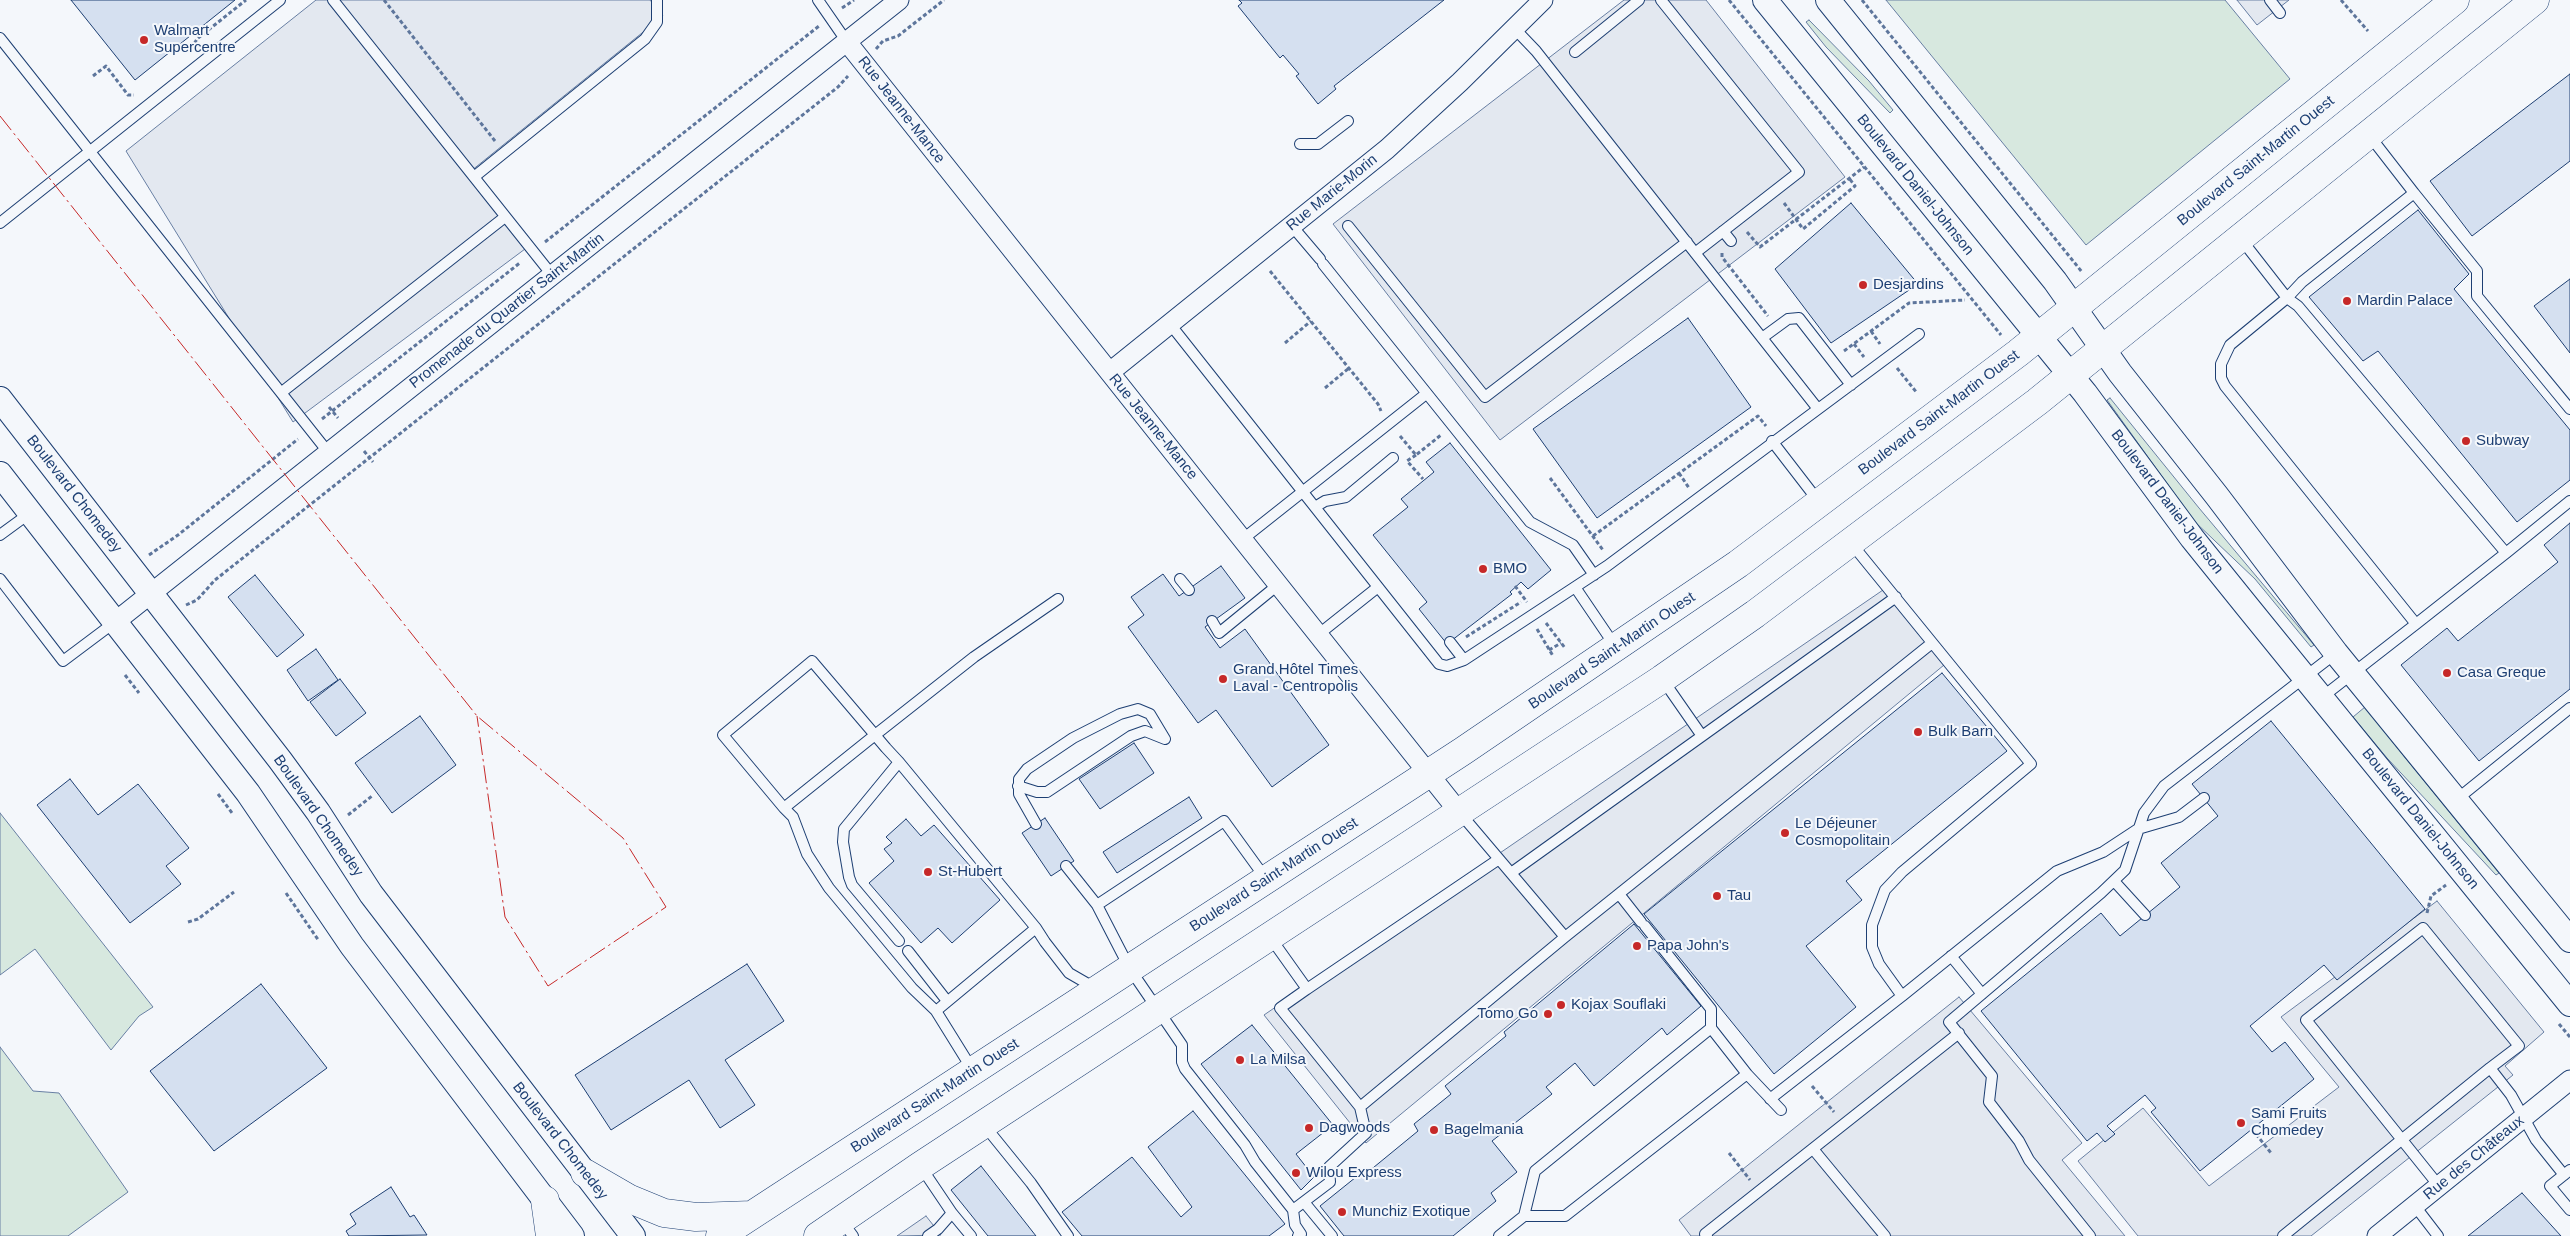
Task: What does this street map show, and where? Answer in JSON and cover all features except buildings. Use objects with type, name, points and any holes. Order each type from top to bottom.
[{"type":"main road","name":"Boulevard Saint-Martin Ouest","points":[[720,1236],[1429,774],[1738,564],[2038,338],[2455,0]]},
{"type":"main road","points":[[818,1236],[847,1228],[920,1166],[1662,679],[1755,614],[1852,543],[2070,376],[2102,348],[2535,0]]},
{"type":"main road","points":[[585,1173],[641,1204],[670,1214],[696,1217],[754,1215]]},
{"type":"main road","points":[[545,1200],[550,1236]]},
{"type":"street","name":"Promenade du Quartier Saint-Martin","points":[[115,622],[899,0]]},
{"type":"street","name":"Rue Marie-Morin","points":[[1110,372],[1402,136],[1543,0]]},
{"type":"street","name":"Boulevard Daniel-Johnson","points":[[1765,0],[2070,376],[2192,538],[2322,698],[2563,1012]]},
{"type":"street","points":[[1828,0],[2055,281],[2102,348],[2336,653],[2570,940]]},
{"type":"street","name":"Rue Jeanne-Mance","points":[[847,42],[1459,812]]},
{"type":"street","name":"Boulevard Chomedey","points":[[0,400],[303,790],[393,922],[633,1236]]},
{"type":"street","points":[[0,474],[248,793],[352,946],[572,1236]]},
{"type":"street","name":"Rue des Châteaux","points":[[2377,1236],[2570,1080]]},
{"type":"lane","points":[[0,223],[280,0]]},
{"type":"lane","points":[[333,0],[552,275]]},
{"type":"lane","points":[[474,177],[645,39],[657,22],[657,0]]},
{"type":"lane","points":[[818,0],[847,42]]},
{"type":"lane","points":[[1575,52],[1639,0]]},
{"type":"lane","points":[[1661,0],[1799,172],[1695,253]]},
{"type":"lane","points":[[2270,0],[2280,13]]},
{"type":"lane","points":[[1514,28],[1536,51],[1818,409]]},
{"type":"lane","points":[[0,38],[328,452]]},
{"type":"lane","points":[[1300,144],[1318,144],[1348,121]]},
{"type":"lane","points":[[2368,135],[2477,271],[2477,296],[2570,409]]},
{"type":"lane","points":[[2414,193],[2302,282],[2287,298],[2230,345],[2221,364],[2221,378],[2232,395],[2416,624]]},
{"type":"lane","points":[[282,392],[505,217]]},
{"type":"lane","points":[[1292,226],[1530,522],[1573,545],[1594,575]]},
{"type":"lane","points":[[1348,226],[1485,397],[1686,242]]},
{"type":"lane","points":[[1723,231],[1732,242]]},
{"type":"lane","points":[[2240,238],[2287,298],[2298,306],[2506,553]]},
{"type":"lane","points":[[1762,338],[1788,319],[1799,318],[1851,385]]},
{"type":"lane","points":[[1170,324],[1439,664],[1447,666],[1464,660],[1594,575],[1772,441],[1919,334]]},
{"type":"lane","points":[[1243,539],[1426,394]]},
{"type":"lane","points":[[1772,441],[1820,504]]},
{"type":"lane","points":[[1315,507],[1330,500],[1346,497],[1393,458]]},
{"type":"lane","points":[[2322,698],[2570,501]]},
{"type":"lane","points":[[0,536],[30,513]]},
{"type":"lane","points":[[1852,543],[2031,764],[1902,872],[1885,890],[1872,925],[1872,947],[1879,964],[1902,996]]},
{"type":"lane","points":[[1180,578],[1189,590]]},
{"type":"lane","points":[[0,579],[63,661],[115,622]]},
{"type":"lane","points":[[1212,622],[1219,633],[1279,584]]},
{"type":"lane","points":[[1319,634],[1378,587]]},
{"type":"lane","points":[[1575,587],[1617,648]]},
{"type":"lane","points":[[1511,874],[1896,598]]},
{"type":"lane","points":[[784,808],[974,657],[1058,599]]},
{"type":"lane","points":[[1450,642],[1464,660]]},
{"type":"lane","points":[[1360,1107],[1565,937],[1932,643]]},
{"type":"lane","points":[[2090,1236],[2028,1160],[2020,1141],[1989,1102],[1992,1076],[1949,1022],[2125,870],[2131,860],[2138,829],[2144,813],[2164,786],[2336,653]]},
{"type":"lane","points":[[973,1071],[936,1010],[912,988],[828,888],[807,854],[793,816],[784,808],[723,735],[812,661],[899,762],[1036,928],[1044,942],[1069,973],[1098,990]]},
{"type":"lane","points":[[1662,679],[1702,736]]},
{"type":"lane","points":[[2456,800],[2570,708]]},
{"type":"lane","points":[[1018,786],[1042,793],[1055,789],[1130,736],[1145,731],[1165,739],[1150,714],[1144,710],[1130,710],[1073,738],[1028,769],[1019,779],[1018,786],[1024,804],[1036,824]]},
{"type":"lane","points":[[899,762],[844,829],[843,842],[852,885],[900,942]]},
{"type":"lane","points":[[1770,1099],[2057,871],[2103,852],[2138,829],[2179,817],[2204,798]]},
{"type":"lane","points":[[1459,812],[1565,937]]},
{"type":"lane","points":[[1097,905],[1224,821],[1267,880]]},
{"type":"lane","points":[[1294,1210],[1330,1182],[1329,1167],[1366,1133],[1360,1107],[1280,1008],[1499,859]]},
{"type":"lane","points":[[1066,866],[1097,905],[1130,969],[1182,1045],[1182,1062],[1185,1069],[1245,1145],[1254,1162],[1294,1210],[1295,1225],[1301,1234],[1298,1236]]},
{"type":"lane","points":[[2114,881],[2146,915]]},
{"type":"lane","points":[[1619,894],[1711,1009],[1711,1028],[1747,1074],[1781,1110]]},
{"type":"lane","points":[[936,1010],[1036,928]]},
{"type":"lane","points":[[2283,1236],[2403,1139],[2490,1068],[2519,1046],[2423,928],[2306,1020],[2403,1139],[2439,1186]]},
{"type":"lane","points":[[1270,936],[1307,989]]},
{"type":"lane","points":[[908,952],[947,1001]]},
{"type":"lane","points":[[1951,956],[1982,994]]},
{"type":"lane","points":[[1499,1236],[1524,1216],[1535,1171],[1711,1028]]},
{"type":"lane","points":[[1707,1236],[1705,1234],[1959,1034]]},
{"type":"lane","points":[[2490,1068],[2511,1095],[2536,1140],[2567,1172],[2550,1186],[2570,1210]]},
{"type":"lane","points":[[1524,1216],[1565,1216],[1747,1074]]},
{"type":"lane","points":[[984,1124],[1031,1184],[1068,1236]]},
{"type":"lane","points":[[1813,1149],[1885,1236]]},
{"type":"lane","points":[[920,1166],[952,1213],[971,1236]]},
{"type":"lane","points":[[1304,1202],[1332,1236]]},
{"type":"lane","points":[[2414,1206],[2438,1236]]},
{"type":"lane","points":[[928,1236],[938,1229],[952,1213]]},
{"type":"path","points":[[186,54],[193,48],[197,40],[246,0]]},
{"type":"path","points":[[384,0],[497,142]]},
{"type":"path","points":[[841,9],[854,0]]},
{"type":"path","points":[[883,41],[898,36],[944,0]]},
{"type":"path","name":"Boulevard Daniel-Johnson","points":[[1729,0],[1972,300]]},
{"type":"path","points":[[1862,0],[2052,234]]},
{"type":"path","points":[[2341,0],[2368,31]]},
{"type":"path","name":"Promenade du Quartier Saint-Martin","points":[[540,246],[808,34]]},
{"type":"path","points":[[93,76],[106,66],[128,95],[135,94]]},
{"type":"path","name":"Promenade du Quartier Saint-Martin","points":[[197,600],[215,580],[819,102],[849,75]]},
{"type":"path","points":[[1769,318],[1722,257],[1732,242],[1749,231],[1760,247],[1864,167]]},
{"type":"path","points":[[1784,204],[1803,229],[1855,186],[1849,178]]},
{"type":"path","name":"Promenade du Quartier Saint-Martin","points":[[321,420],[526,258]]},
{"type":"path","points":[[1270,271],[1378,404],[1382,414]]},
{"type":"path","points":[[1832,361],[1909,302],[1965,300]]},
{"type":"path","points":[[1285,343],[1311,321]]},
{"type":"path","points":[[1871,331],[1882,347]]},
{"type":"path","points":[[1895,366],[1917,394]]},
{"type":"path","points":[[1325,388],[1349,368]]},
{"type":"path","points":[[329,407],[338,418]]},
{"type":"path","points":[[1550,478],[1593,536],[1758,416]]},
{"type":"path","points":[[1423,479],[1407,461],[1444,432]]},
{"type":"path","points":[[158,546],[178,535],[301,436]]},
{"type":"path","points":[[1400,436],[1416,455]]},
{"type":"path","points":[[364,452],[373,462]]},
{"type":"path","points":[[1679,473],[1685,483]]},
{"type":"path","points":[[1515,586],[1528,604]]},
{"type":"path","points":[[1553,656],[1536,626],[1539,621],[1546,622],[1565,648]]},
{"type":"path","points":[[1550,650],[1561,643]]},
{"type":"path","points":[[348,816],[372,796]]},
{"type":"path","points":[[2431,896],[2442,888]]},
{"type":"path","points":[[188,922],[198,919],[234,892]]},
{"type":"path","points":[[2563,1012],[2570,1038]]},
{"type":"path","points":[[1802,1074],[1845,1124]]},
{"type":"path","points":[[2252,1129],[2271,1153]]},
{"type":"path","points":[[1729,1153],[1759,1191]]},
{"type":"shaded area","points":[[316,0],[650,0],[663,16],[466,175],[525,249],[293,422],[126,151]]},
{"type":"shaded area","points":[[1624,0],[1706,0],[1845,177],[1500,440],[1333,224]]},
{"type":"shaded area","points":[[1886,0],[2225,0],[2290,79],[2086,245]]},
{"type":"shaded area","points":[[2237,0],[2289,0],[2257,25]]},
{"type":"shaded area","points":[[1809,20],[1869,81],[1893,110],[1890,113],[1826,47],[1806,22]]},
{"type":"shaded area","points":[[2110,398],[2314,645],[2311,647],[2255,579],[2194,521],[2107,400]]},
{"type":"shaded area","points":[[1883,590],[1944,665],[1366,1143],[1264,1015]]},
{"type":"shaded area","points":[[2365,707],[2499,873],[2496,875],[2387,758],[2353,717]]},
{"type":"shaded area","points":[[0,813],[153,1007],[139,1016],[111,1050],[35,949],[0,975]]},
{"type":"shaded area","points":[[2437,901],[2544,1032],[2505,1066],[2513,1075],[2311,1236],[2138,1236],[2078,1161],[2143,1108],[2209,1186],[2339,1087],[2281,1017]]},
{"type":"shaded area","points":[[1959,997],[2082,1143],[2062,1160],[2125,1236],[1691,1236],[1679,1220]]},
{"type":"shaded area","points":[[0,1047],[33,1091],[59,1093],[128,1192],[68,1236],[0,1236]]},
{"type":"shaded area","points":[[926,1216],[941,1235],[897,1236]]},
{"type":"power","points":[[0,116],[477,716],[623,838],[666,907],[548,986],[505,917],[477,716]]},
{"type":"place","name":"Walmart Supercentre","points":[[144,40]]},
{"type":"place","name":"Desjardins","points":[[1863,285]]},
{"type":"place","name":"Mardin Palace","points":[[2347,301]]},
{"type":"place","name":"Subway","points":[[2466,441]]},
{"type":"place","name":"BMO","points":[[1483,569]]},
{"type":"place","name":"Casa Greque","points":[[2447,673]]},
{"type":"place","name":"Grand Hôtel Times Laval - Centropolis","points":[[1223,679]]},
{"type":"place","name":"Bulk Barn","points":[[1918,732]]},
{"type":"place","name":"Le Déjeuner Cosmopolitain","points":[[1785,833]]},
{"type":"place","name":"St-Hubert","points":[[928,872]]},
{"type":"place","name":"Tau","points":[[1717,896]]},
{"type":"place","name":"Papa John's","points":[[1637,946]]},
{"type":"place","name":"Kojax Souflaki","points":[[1561,1005]]},
{"type":"place","name":"Tomo Go","points":[[1548,1014]]},
{"type":"place","name":"La Milsa","points":[[1240,1060]]},
{"type":"place","name":"Sami Fruits Chomedey","points":[[2241,1123]]},
{"type":"place","name":"Dagwoods","points":[[1309,1128]]},
{"type":"place","name":"Bagelmania","points":[[1434,1130]]},
{"type":"place","name":"Wilou Express","points":[[1296,1173]]},
{"type":"place","name":"Munchiz Exotique","points":[[1342,1212]]}]
